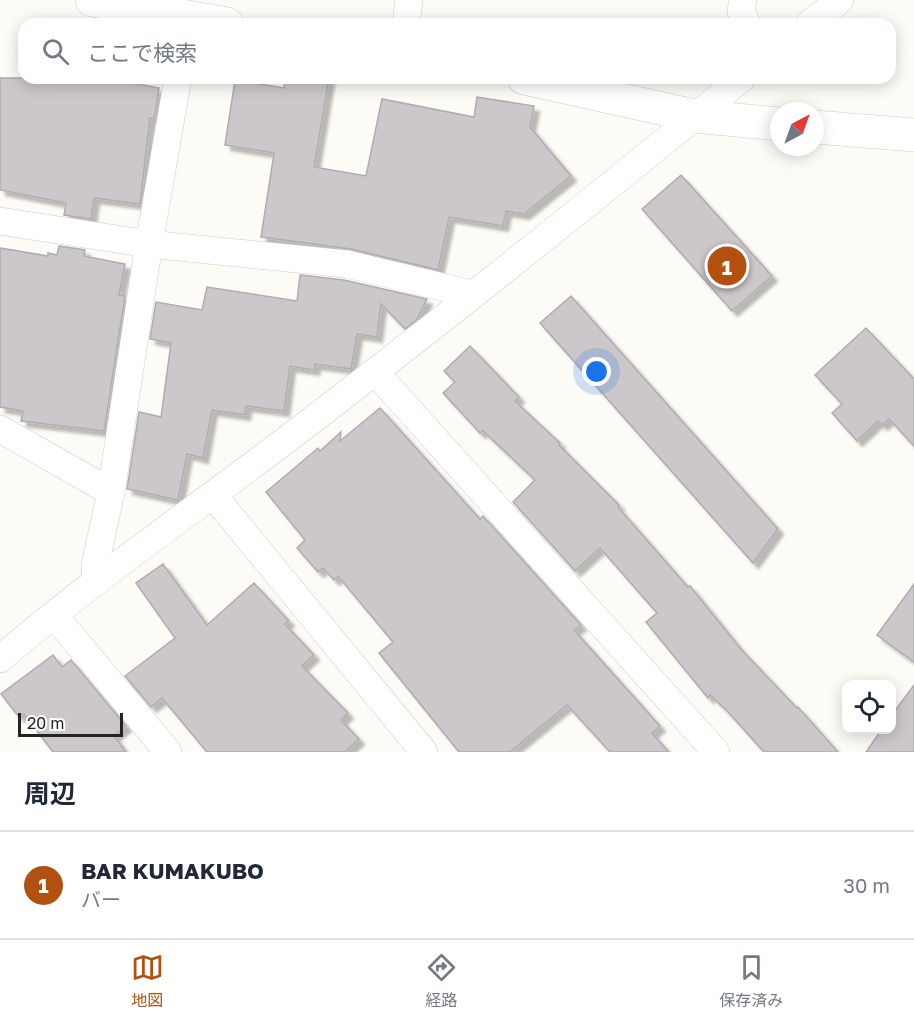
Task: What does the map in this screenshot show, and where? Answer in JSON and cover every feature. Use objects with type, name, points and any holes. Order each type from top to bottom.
[{"type":"street","points":[[92,0],[174,18]]},
{"type":"street","points":[[407,18],[410,0]]},
{"type":"street","points":[[743,0],[741,11],[744,18]]},
{"type":"street","points":[[817,18],[840,0]]},
{"type":"street","points":[[96,582],[95,565],[111,492],[149,244],[177,84]]},
{"type":"street","points":[[551,84],[695,116],[770,122]]},
{"type":"street","points":[[0,659],[170,524],[213,495],[375,372],[735,84]]},
{"type":"street","points":[[824,128],[914,135]]},
{"type":"street","points":[[0,220],[149,244],[347,264],[472,294]]},
{"type":"street","points":[[375,372],[716,752]]},
{"type":"street","points":[[0,429],[111,492]]},
{"type":"street","points":[[213,495],[424,752]]},
{"type":"street","points":[[54,615],[168,752]]},
{"type":"building","points":[[0,78],[18,78],[18,84],[138,84],[159,88],[154,119],[150,118],[140,204],[94,198],[91,219],[64,215],[66,203],[0,190]]},
{"type":"building","points":[[234,84],[260,84],[284,88],[284,84],[328,84],[314,167],[366,176],[382,99],[474,117],[477,97],[534,106],[530,127],[571,176],[524,214],[506,211],[503,226],[449,217],[438,270],[351,249],[261,237],[274,153],[225,145]]},
{"type":"building","points":[[681,175],[772,276],[732,311],[642,209]]},
{"type":"building","points":[[59,246],[85,250],[84,256],[125,264],[119,295],[125,296],[104,431],[21,421],[23,411],[0,407],[0,248],[48,256],[48,253],[57,255]]},
{"type":"building","points":[[300,275],[344,280],[427,299],[417,319],[405,329],[381,304],[377,337],[357,334],[351,369],[315,364],[314,370],[290,366],[284,411],[246,406],[245,415],[212,410],[203,458],[187,454],[178,500],[127,489],[139,412],[161,417],[171,343],[150,339],[156,302],[202,310],[207,287],[297,301]]},
{"type":"building","points":[[571,296],[778,529],[753,563],[540,323]]},
{"type":"building","points":[[866,328],[914,379],[914,446],[889,419],[882,425],[878,421],[857,441],[832,413],[842,404],[815,375]]},
{"type":"building","points":[[470,346],[519,397],[515,401],[560,443],[559,445],[619,505],[618,507],[688,587],[690,586],[741,649],[838,752],[764,752],[728,712],[710,695],[708,698],[646,622],[657,613],[600,548],[575,571],[513,502],[535,480],[483,431],[480,433],[443,393],[455,382],[444,371]]},
{"type":"building","points":[[380,408],[480,519],[483,516],[581,625],[574,630],[660,726],[652,733],[669,752],[610,752],[567,705],[510,752],[459,752],[379,653],[393,642],[338,576],[334,580],[323,568],[318,572],[297,548],[305,540],[266,492],[318,448],[320,451],[341,432],[340,441]]},
{"type":"building","points":[[163,564],[207,625],[254,583],[289,621],[285,624],[314,655],[302,666],[348,713],[341,720],[359,739],[345,752],[207,752],[162,698],[151,707],[125,676],[175,638],[136,583]]},
{"type":"building","points":[[914,584],[914,662],[877,635]]},
{"type":"building","points":[[53,655],[62,667],[71,660],[126,726],[114,736],[126,752],[53,752],[24,714],[19,717],[1,694]]},
{"type":"building","points":[[914,685],[914,752],[866,752],[879,734],[896,734],[896,709]]},
{"type":"place","name":"BAR KUMAKUBO","points":[[727,266]]}]
